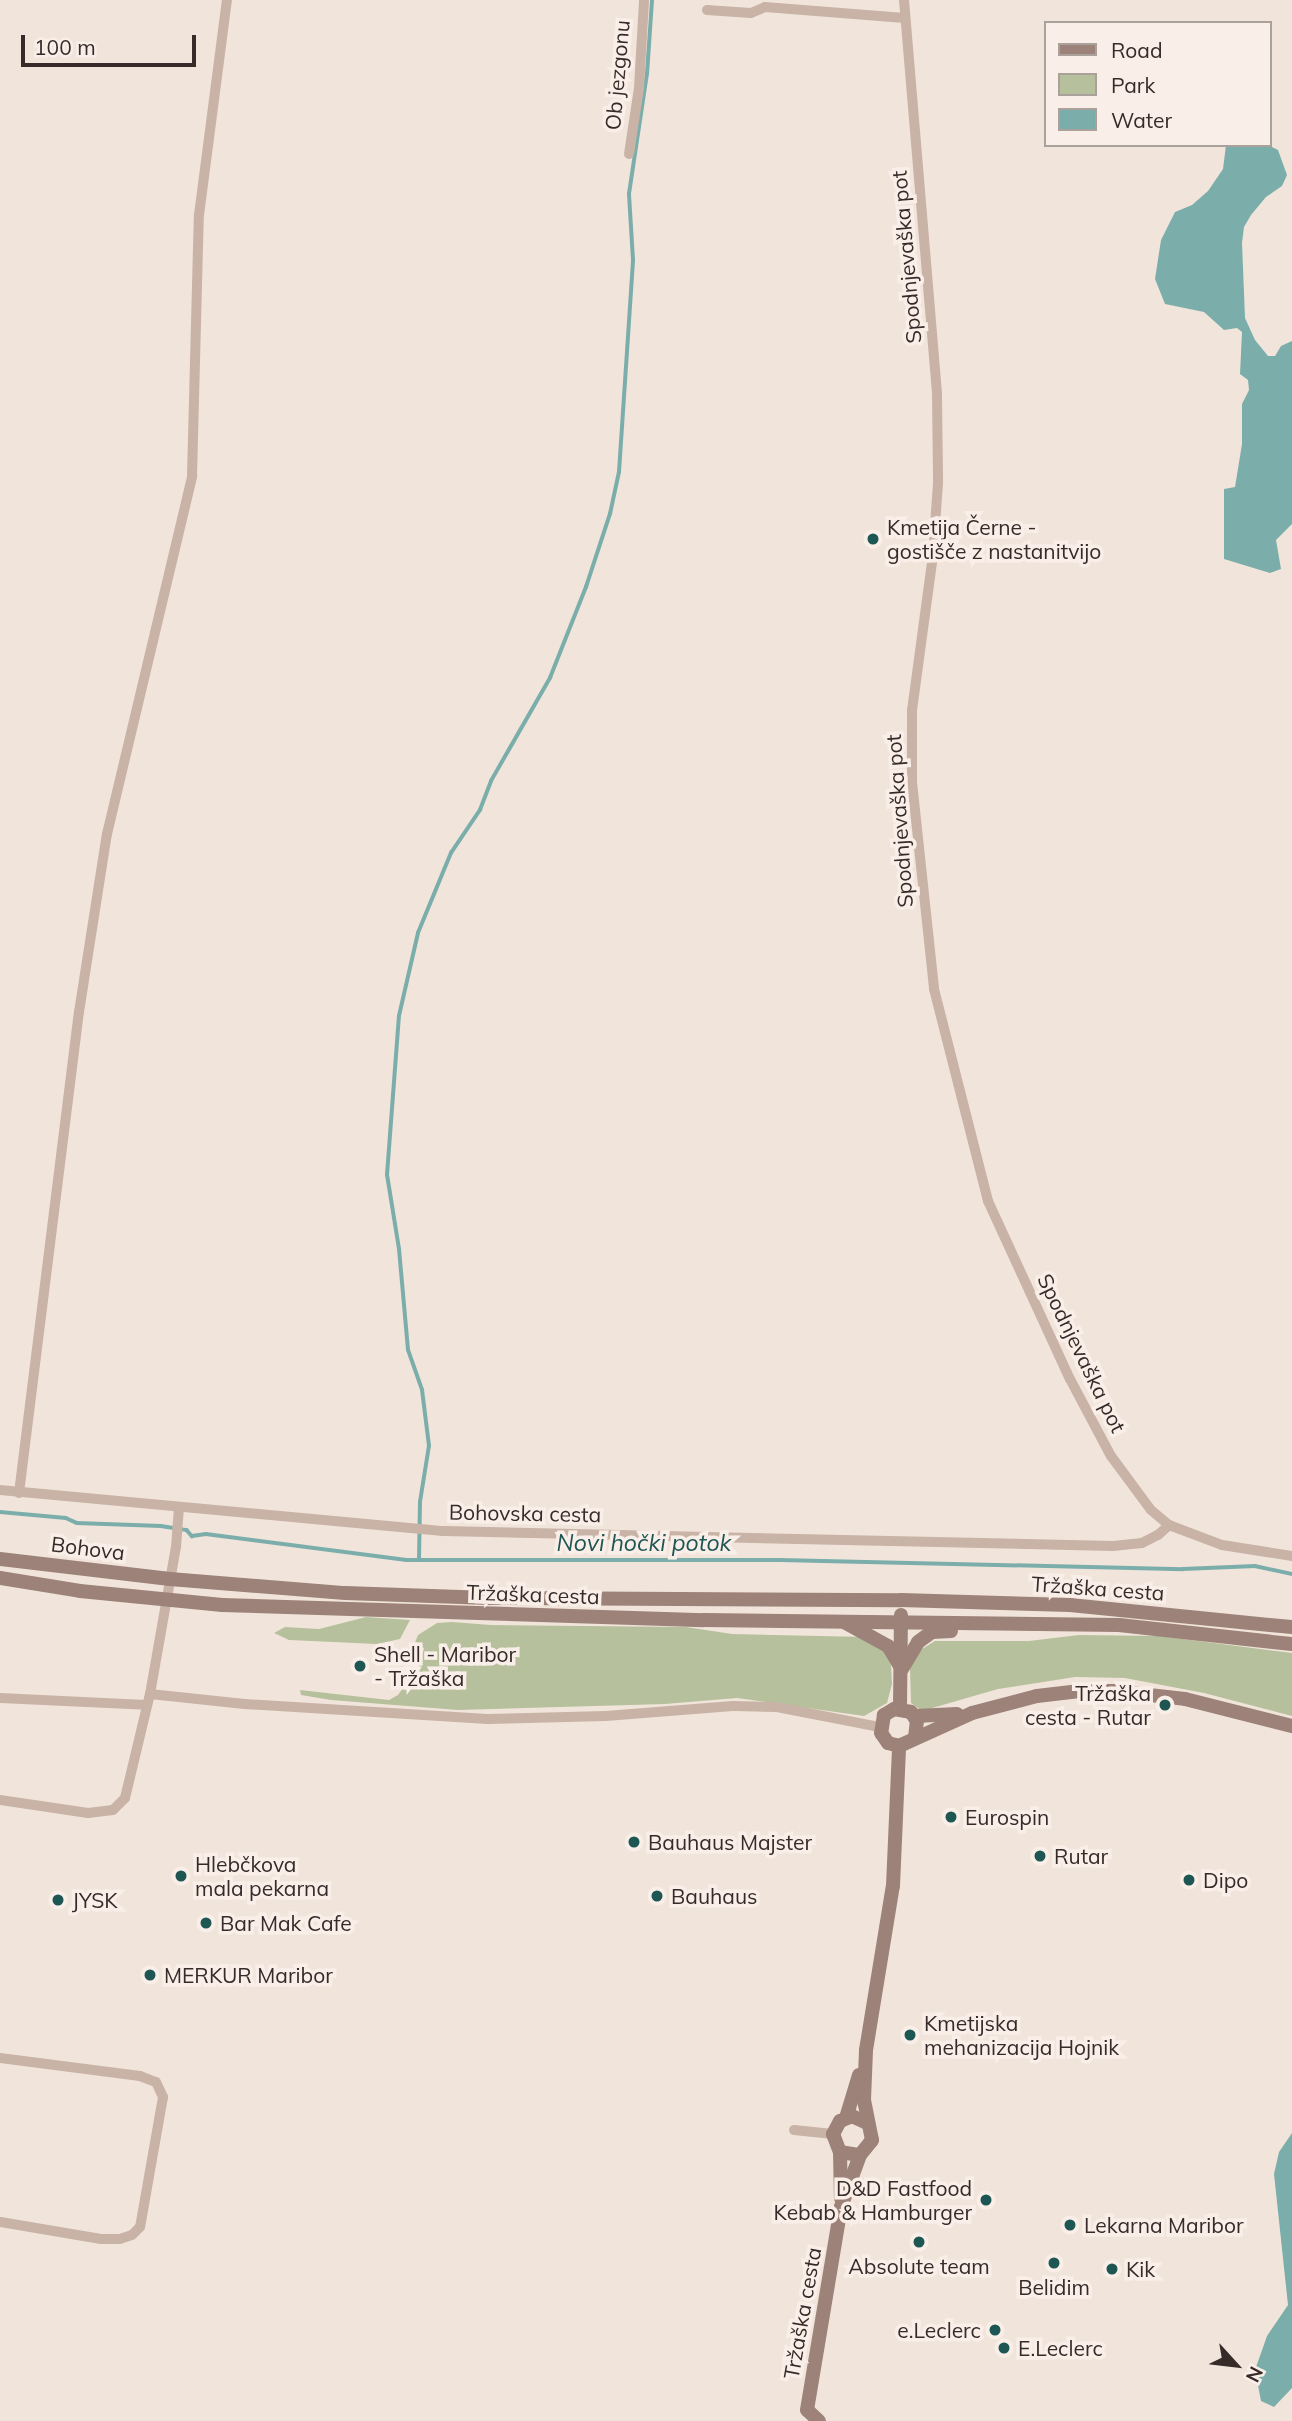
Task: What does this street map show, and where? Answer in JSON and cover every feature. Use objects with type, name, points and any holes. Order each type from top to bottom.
[{"type":"main road","name":"Bohova","points":[[0,1559],[170,1579]]},
{"type":"main road","name":"Bohova","points":[[0,1578],[165,1600]]},
{"type":"main road","name":"Tržaška cesta","points":[[170,1579],[345,1593],[489,1598],[901,1600],[1070,1605],[1292,1626]]},
{"type":"main road","name":"Tržaška cesta","points":[[165,1600],[491,1615],[1119,1625],[1292,1644]]},
{"type":"main road","points":[[900,1708],[901,1600]]},
{"type":"main road","points":[[844,1622],[888,1646],[901,1670]]},
{"type":"main road","points":[[901,1670],[918,1642],[932,1632],[974,1631],[994,1623]]},
{"type":"main road","points":[[899,1746],[972,1713],[1037,1696],[1114,1690],[1185,1699],[1292,1726]]},
{"type":"main road","points":[[900,1708],[915,1716],[972,1713]]},
{"type":"main road","points":[[899,1746],[884,1738],[880,1727],[884,1716],[900,1708]]},
{"type":"main road","points":[[915,1716],[918,1726],[915,1737]]},
{"type":"main road","points":[[846,2118],[866,2050],[893,1886],[899,1746]]},
{"type":"main road","points":[[841,2207],[860,2155],[872,2140],[864,2100],[866,2050]]},
{"type":"main road","points":[[841,2207],[840,2152],[833,2134],[840,2121],[846,2118],[858,2117],[867,2123]]},
{"type":"main road","points":[[840,2152],[860,2155]]},
{"type":"main road","name":"Tržaška cesta","points":[[819,2421],[807,2410],[841,2207]]},
{"type":"street","points":[[19,1493],[79,1012],[107,834],[192,476],[199,215],[227,0]]},
{"type":"street","name":"Ob jezgonu","points":[[629,154],[639,88],[644,0]]},
{"type":"street","name":"Spodnjevaška pot","points":[[904,0],[937,394],[938,483],[933,555],[912,710],[912,782],[934,989],[988,1201],[1070,1378],[1111,1456],[1151,1510],[1168,1525]]},
{"type":"street","points":[[706,10],[751,13],[765,7],[905,18]]},
{"type":"street","name":"Bohovska cesta","points":[[0,1490],[179,1511],[428,1530],[1113,1546],[1142,1543],[1158,1535],[1168,1525]]},
{"type":"street","points":[[0,1800],[89,1813],[113,1810],[125,1798],[150,1694],[176,1547],[179,1511]]},
{"type":"street","points":[[1168,1525],[1222,1545],[1292,1556]]},
{"type":"street","points":[[150,1694],[244,1704],[488,1719],[618,1715],[733,1706],[777,1707],[880,1727]]},
{"type":"street","points":[[0,1698],[146,1705]]},
{"type":"street","points":[[0,2057],[140,2076],[156,2082],[163,2097],[140,2227],[132,2235],[120,2239],[101,2239],[0,2222]]},
{"type":"street","points":[[794,2130],[833,2134]]},
{"type":"green space","points":[[366,1617],[410,1620],[400,1639],[377,1644],[289,1640],[274,1633],[285,1627],[319,1629]]},
{"type":"green space","points":[[437,1623],[491,1625],[686,1627],[732,1634],[866,1637],[882,1647],[891,1663],[892,1684],[887,1703],[864,1716],[737,1698],[665,1704],[458,1710],[331,1700],[301,1695],[300,1690],[389,1700],[398,1695],[406,1684],[414,1685],[424,1648],[414,1645],[418,1635]]},
{"type":"green space","points":[[1079,1635],[1159,1636],[1292,1653],[1292,1716],[1204,1693],[1125,1678],[1075,1677],[998,1689],[922,1711],[911,1703],[910,1668],[922,1649],[935,1641],[1029,1641]]},
{"type":"water","points":[[1271,146],[1278,150],[1287,175],[1282,186],[1266,197],[1251,215],[1244,227],[1242,243],[1245,318],[1255,340],[1268,356],[1275,356],[1281,346],[1292,341],[1292,524],[1276,540],[1281,569],[1270,573],[1224,559],[1224,489],[1235,487],[1242,444],[1242,404],[1249,390],[1248,380],[1240,374],[1242,332],[1237,328],[1224,330],[1204,312],[1165,304],[1155,279],[1161,240],[1175,212],[1192,205],[1208,191],[1223,169],[1226,147]]},
{"type":"water","points":[[1292,2133],[1292,2388],[1274,2407],[1261,2401],[1255,2370],[1267,2336],[1288,2305],[1274,2174],[1279,2152]]},
{"type":"waterway","points":[[419,1559],[420,1502],[429,1446],[422,1390],[408,1350],[399,1249],[387,1175],[399,1016],[418,933],[451,853],[480,810],[491,781],[550,678],[586,587],[610,514],[619,472],[633,260],[629,194],[647,74],[652,0]]},
{"type":"waterway","name":"Novi hočki potok","points":[[0,1512],[66,1518],[77,1523],[161,1526],[187,1530],[192,1536],[206,1534],[406,1560],[780,1560],[1183,1569],[1255,1566],[1292,1574]]},
{"type":"place","name":"Kmetija Černe - gostišče z nastanitvijo","points":[[873,539]]},
{"type":"place","name":"Shell - Maribor - Tržaška","points":[[360,1666]]},
{"type":"place","name":"Tržaška cesta - Rutar","points":[[1165,1705]]},
{"type":"place","name":"Eurospin","points":[[951,1817]]},
{"type":"place","name":"Bauhaus Majster","points":[[634,1842]]},
{"type":"place","name":"Rutar","points":[[1040,1856]]},
{"type":"place","name":"Hlebčkova mala pekarna","points":[[181,1876]]},
{"type":"place","name":"Dipo","points":[[1189,1880]]},
{"type":"place","name":"Bauhaus","points":[[657,1896]]},
{"type":"place","name":"JYSK","points":[[58,1900]]},
{"type":"place","name":"Bar Mak Cafe","points":[[206,1923]]},
{"type":"place","name":"MERKUR Maribor","points":[[150,1975]]},
{"type":"place","name":"Kmetijska mehanizacija Hojnik","points":[[910,2035]]},
{"type":"place","name":"D&D Fastfood Kebab & Hamburger","points":[[986,2200]]},
{"type":"place","name":"Lekarna Maribor","points":[[1070,2225]]},
{"type":"place","name":"Absolute team","points":[[919,2242]]},
{"type":"place","name":"Belidim","points":[[1054,2263]]},
{"type":"place","name":"Kik","points":[[1112,2269]]},
{"type":"place","name":"e.Leclerc","points":[[995,2330]]},
{"type":"place","name":"E.Leclerc","points":[[1004,2348]]}]
